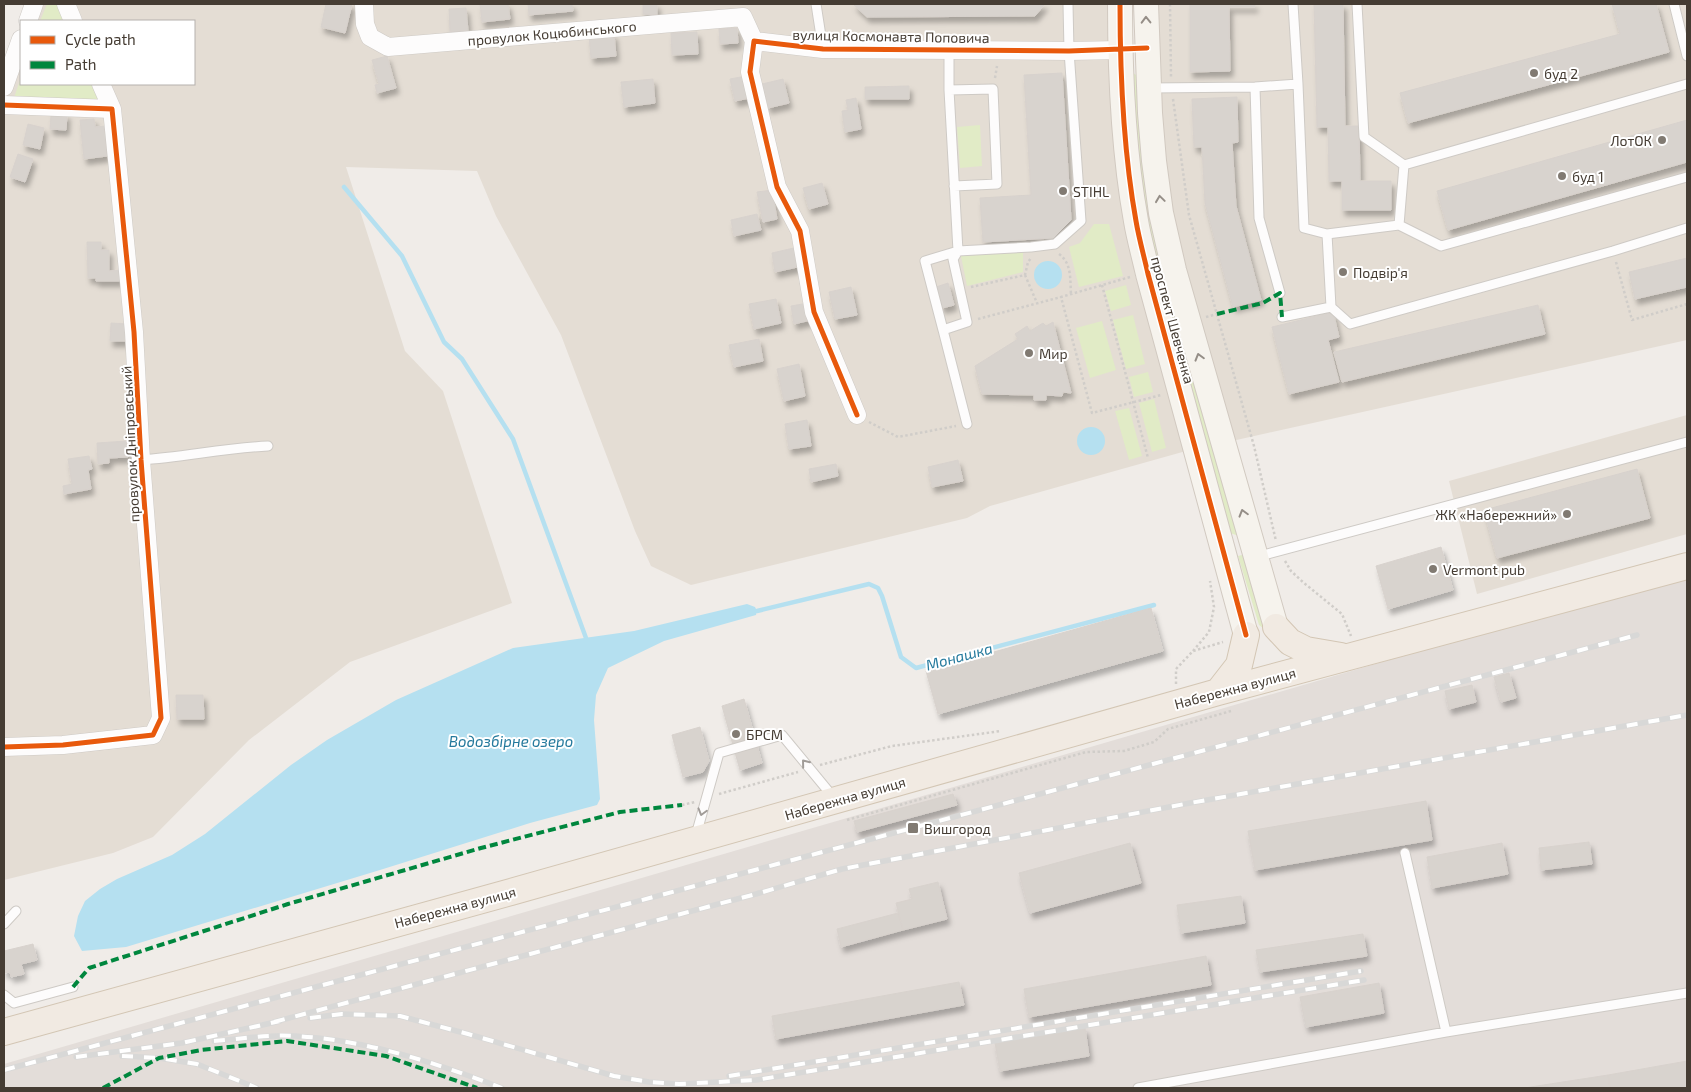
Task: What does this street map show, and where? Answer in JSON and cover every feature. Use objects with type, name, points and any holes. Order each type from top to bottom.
[{"type":"main road","name":"Набережна вулиця","points":[[4,1032],[694,840],[841,810],[1225,702],[1277,677],[1346,657],[1687,566]]},
{"type":"main road","points":[[1276,627],[1280,659],[1277,677]]},
{"type":"main road","points":[[1276,627],[1290,642],[1306,650],[1346,657]]},
{"type":"main road","points":[[1235,639],[1277,677]]},
{"type":"main road","points":[[1225,702],[1239,665],[1235,639]]},
{"type":"street","points":[[28,20],[34,4]]},
{"type":"street","points":[[66,4],[73,20]]},
{"type":"street","name":"провулок Коцюбинського","points":[[364,4],[365,24],[370,37],[388,46],[743,17],[754,42]]},
{"type":"street","name":"проспект Шевченка","points":[[1120,4],[1121,88],[1136,221],[1150,282],[1223,547],[1235,639]]},
{"type":"street","name":"проспект Шевченка","points":[[1146,4],[1147,48],[1160,88],[1150,112],[1161,213],[1172,260],[1276,627]]},
{"type":"street","points":[[4,87],[20,41]]},
{"type":"street","points":[[754,42],[750,72],[777,187],[800,231],[814,312],[857,415]]},
{"type":"street","name":"вулиця Космонавта Поповича","points":[[754,42],[823,49],[1120,50]]},
{"type":"street","points":[[1120,50],[1147,48]]},
{"type":"street","name":"провулок Дніпровський","points":[[4,747],[64,745],[153,735],[161,718],[141,460],[134,332],[112,109],[101,85]]},
{"type":"street","points":[[4,105],[112,109]]},
{"type":"street","points":[[1223,547],[1253,549]]},
{"type":"lane","points":[[816,4],[823,49]]},
{"type":"lane","points":[[967,424],[925,261],[958,251],[1055,244],[1081,221],[1069,51],[1068,4]]},
{"type":"lane","points":[[1293,4],[1304,228],[1327,234],[1399,225],[1441,246],[1687,177]]},
{"type":"lane","points":[[1357,4],[1364,138],[1404,164],[1687,84]]},
{"type":"lane","points":[[1674,4],[1687,56]]},
{"type":"lane","points":[[944,330],[967,322],[953,259],[958,251],[949,90],[949,49]]},
{"type":"lane","points":[[1160,88],[1255,87],[1298,84]]},
{"type":"lane","points":[[1255,87],[1259,218],[1280,293]]},
{"type":"lane","points":[[949,90],[993,89],[997,184],[954,186]]},
{"type":"lane","points":[[1399,225],[1404,164]]},
{"type":"lane","points":[[1327,234],[1330,307],[1350,324],[1613,251],[1687,228]]},
{"type":"lane","points":[[1282,317],[1330,307]]},
{"type":"lane","points":[[1253,549],[1687,442]]},
{"type":"lane","points":[[141,460],[172,458],[244,447],[268,446]]},
{"type":"lane","points":[[694,840],[720,753],[782,735],[810,768],[841,810]]},
{"type":"lane","points":[[1405,853],[1446,1032]]},
{"type":"lane","points":[[4,924],[16,911]]},
{"type":"lane","points":[[4,995],[14,1002],[73,987]]},
{"type":"lane","points":[[1138,1088],[1446,1032],[1687,993]]},
{"type":"path","points":[[1170,4],[1160,88],[1189,215],[1254,446]]},
{"type":"path","points":[[993,89],[1000,50]]},
{"type":"path","points":[[1056,251],[1064,257],[1069,269],[1071,294]]},
{"type":"path","points":[[1613,251],[1632,320],[1687,304]]},
{"type":"path","points":[[1035,254],[1028,262],[1025,275],[1037,303]]},
{"type":"path","points":[[960,289],[1025,275]]},
{"type":"path","points":[[967,322],[1130,277]]},
{"type":"path","points":[[1102,285],[1148,458]]},
{"type":"path","points":[[1061,297],[1092,413],[1163,395]]},
{"type":"path","points":[[857,415],[898,438],[967,424]]},
{"type":"path","points":[[1176,688],[1176,668],[1193,651],[1235,639]]},
{"type":"path","points":[[841,810],[1086,752],[1124,751],[1154,742],[1168,729],[1225,702]]},
{"type":"path","points":[[682,805],[892,746],[1007,730]]},
{"type":"shaded area","points":[[31,4],[1110,4],[1110,46],[1135,275],[1186,451],[990,506],[967,518],[691,585],[651,566],[635,531],[561,335],[496,216],[477,171],[346,167],[405,351],[443,391],[512,603],[350,662],[249,740],[153,837],[113,853],[4,880],[4,75],[20,37],[20,85],[195,85],[195,20],[27,20]]},
{"type":"shaded area","points":[[1152,4],[1687,4],[1687,340],[1232,441],[1169,217]]},
{"type":"shaded area","points":[[1687,415],[1687,534],[1477,594],[1449,481]]},
{"type":"shaded area","points":[[1687,573],[1687,1088],[4,1088],[4,1064]]},
{"type":"green space","points":[[47,4],[59,4],[66,20],[40,20]]},
{"type":"green space","points":[[1132,72],[1136,75],[1150,212],[1162,275],[1177,328],[1170,330],[1137,175]]},
{"type":"green space","points":[[20,80],[20,85],[93,85],[100,100],[14,98]]},
{"type":"green space","points":[[980,125],[982,166],[960,168],[957,127]]},
{"type":"green space","points":[[1094,224],[1109,224],[1123,276],[1079,287],[1069,247],[1080,243]]},
{"type":"green space","points":[[1023,245],[1023,272],[967,286],[960,251]]},
{"type":"green space","points":[[1126,285],[1131,305],[1111,311],[1105,291]]},
{"type":"green space","points":[[1133,315],[1145,364],[1126,369],[1113,320]]},
{"type":"green space","points":[[1102,321],[1116,370],[1090,378],[1076,328]]},
{"type":"green space","points":[[1180,335],[1239,531],[1236,535],[1230,533],[1172,337]]},
{"type":"green space","points":[[1148,372],[1153,392],[1134,397],[1129,377]]},
{"type":"green space","points":[[1154,399],[1166,448],[1152,452],[1139,403]]},
{"type":"green space","points":[[1129,408],[1142,456],[1129,460],[1115,411]]},
{"type":"green space","points":[[1246,554],[1266,623],[1263,628],[1259,625],[1238,556]]},
{"type":"water","points":[[1048,261],[1058,265],[1062,275],[1058,285],[1048,289],[1038,285],[1034,275],[1038,265]]},
{"type":"water","points":[[1091,427],[1101,431],[1105,441],[1101,451],[1091,455],[1081,451],[1077,441],[1081,431]]},
{"type":"water","name":"Водозбірне озеро","points":[[747,604],[755,607],[756,615],[664,641],[608,668],[596,695],[594,720],[600,799],[597,805],[530,823],[126,947],[82,951],[74,936],[78,916],[85,901],[100,889],[117,879],[172,855],[205,834],[291,765],[327,740],[396,700],[513,648],[634,631]]},
{"type":"building","points":[[326,4],[352,4],[345,33],[321,27]]},
{"type":"building","points":[[480,4],[508,4],[510,19],[482,22]]},
{"type":"building","points":[[528,4],[572,4],[573,11],[529,15]]},
{"type":"building","points":[[643,4],[657,4],[657,15],[643,14]]},
{"type":"building","points":[[853,4],[1045,4],[1035,16],[867,17]]},
{"type":"building","points":[[1190,4],[1255,4],[1255,7],[1229,7],[1230,71],[1190,72]]},
{"type":"building","points":[[1314,4],[1343,4],[1345,126],[1359,126],[1360,181],[1391,181],[1391,210],[1342,210],[1342,181],[1329,181],[1328,127],[1317,127]]},
{"type":"building","name":"буд 2","points":[[1612,4],[1656,4],[1669,52],[1408,123],[1400,93],[1620,34]]},
{"type":"building","points":[[466,8],[468,31],[450,32],[449,9]]},
{"type":"building","points":[[737,28],[738,43],[720,44],[719,29]]},
{"type":"building","points":[[697,32],[698,54],[672,55],[671,33]]},
{"type":"building","points":[[614,34],[616,56],[591,58],[589,37]]},
{"type":"building","points":[[387,56],[396,88],[377,93],[375,85],[379,84],[372,60]]},
{"type":"building","points":[[1062,73],[1071,220],[1053,238],[983,242],[980,198],[1031,195],[1024,75]]},
{"type":"building","points":[[746,76],[750,98],[735,101],[730,79]]},
{"type":"building","points":[[653,79],[655,103],[624,107],[621,82]]},
{"type":"building","points":[[783,79],[789,103],[768,108],[762,84]]},
{"type":"building","points":[[909,86],[909,99],[865,99],[865,87]]},
{"type":"building","points":[[1237,97],[1238,142],[1232,143],[1236,206],[1261,300],[1233,307],[1205,203],[1202,147],[1194,147],[1192,99]]},
{"type":"building","points":[[856,98],[861,129],[845,132],[842,111],[848,110],[846,100]]},
{"type":"building","points":[[51,114],[67,114],[66,130],[50,129]]},
{"type":"building","points":[[94,119],[95,127],[105,126],[107,156],[84,159],[80,120]]},
{"type":"building","name":"буд 1","points":[[1687,120],[1687,162],[1448,230],[1437,191]]},
{"type":"building","points":[[28,124],[44,128],[40,149],[23,145]]},
{"type":"building","points":[[18,154],[33,159],[25,182],[10,177]]},
{"type":"building","points":[[822,183],[828,204],[809,209],[803,188]]},
{"type":"building","points":[[772,190],[777,219],[763,222],[757,192]]},
{"type":"building","points":[[757,214],[761,230],[734,236],[731,220]]},
{"type":"building","points":[[87,242],[101,242],[101,250],[109,250],[109,271],[120,270],[120,281],[96,281],[96,278],[88,278]]},
{"type":"building","points":[[798,247],[802,266],[775,272],[772,253]]},
{"type":"building","points":[[1687,258],[1687,287],[1635,299],[1629,272]]},
{"type":"building","points":[[948,283],[954,305],[942,308],[936,287]]},
{"type":"building","points":[[851,287],[857,315],[835,319],[829,292]]},
{"type":"building","points":[[776,299],[781,323],[754,329],[749,304]]},
{"type":"building","points":[[808,303],[811,320],[794,324],[791,306]]},
{"type":"building","points":[[1538,305],[1545,334],[1342,382],[1334,352]]},
{"type":"building","points":[[1333,312],[1339,337],[1328,340],[1339,382],[1289,394],[1272,327]]},
{"type":"building","name":"Мир","points":[[1053,322],[1071,393],[1063,392],[1062,396],[1046,395],[1046,400],[1034,400],[1034,395],[982,394],[975,366],[1018,339],[1015,334],[1027,326],[1030,331],[1043,323],[1046,326]]},
{"type":"building","points":[[111,323],[127,324],[127,341],[110,341]]},
{"type":"building","points":[[759,339],[763,361],[734,367],[729,345]]},
{"type":"building","points":[[799,364],[805,396],[784,401],[777,369]]},
{"type":"building","points":[[807,420],[811,446],[789,449],[785,424]]},
{"type":"building","points":[[127,441],[128,457],[109,458],[109,463],[98,464],[97,443]]},
{"type":"building","points":[[89,456],[92,469],[88,470],[91,489],[64,494],[63,486],[72,484],[68,459]]},
{"type":"building","points":[[958,460],[963,481],[932,487],[928,467]]},
{"type":"building","points":[[836,464],[838,476],[811,482],[809,469]]},
{"type":"building","name":"ЖК «Набережний»","points":[[1637,469],[1650,518],[1497,558],[1484,510]]},
{"type":"building","points":[[1441,547],[1453,590],[1388,609],[1376,566]]},
{"type":"building","points":[[1151,608],[1163,651],[938,714],[926,671]]},
{"type":"building","points":[[1509,673],[1516,698],[1501,702],[1494,677]]},
{"type":"building","points":[[1472,685],[1476,702],[1449,709],[1445,691]]},
{"type":"building","points":[[176,695],[203,695],[204,719],[177,719]]},
{"type":"building","points":[[744,699],[762,763],[740,770],[722,706]]},
{"type":"building","points":[[700,727],[709,761],[703,772],[683,777],[672,735]]},
{"type":"building","points":[[953,794],[957,805],[857,832],[854,821]]},
{"type":"building","points":[[1426,801],[1432,840],[1255,870],[1248,831]]},
{"type":"building","points":[[1589,842],[1592,864],[1541,870],[1539,848]]},
{"type":"building","points":[[1130,843],[1141,883],[1030,913],[1019,873]]},
{"type":"building","points":[[1502,843],[1508,874],[1432,888],[1427,857]]},
{"type":"building","points":[[938,882],[947,919],[903,930],[896,903],[912,899],[909,889]]},
{"type":"building","points":[[1241,896],[1245,923],[1181,933],[1177,905]]},
{"type":"building","points":[[898,913],[903,930],[841,947],[837,929]]},
{"type":"building","points":[[1363,934],[1367,956],[1260,972],[1256,950]]},
{"type":"building","points":[[33,944],[37,960],[21,964],[24,974],[11,977],[10,972],[4,973],[4,951]]},
{"type":"building","points":[[1206,956],[1211,985],[1029,1017],[1024,989]]},
{"type":"building","points":[[959,982],[964,1005],[776,1039],[772,1016]]},
{"type":"building","points":[[1379,983],[1384,1013],[1306,1027],[1300,997]]},
{"type":"building","points":[[1085,1028],[1089,1056],[1000,1071],[995,1043]]},
{"type":"building","points":[[1687,1061],[1687,1088],[1610,1088],[1608,1075]]},
{"type":"building","points":[[1608,1075],[1610,1088],[1524,1088]]},
{"type":"waterway","points":[[344,187],[402,256],[444,342],[462,359],[513,439],[586,638]]},
{"type":"waterway","name":"Монашка","points":[[757,611],[869,584],[878,588],[882,596],[901,657],[916,668],[1154,605]]},
{"type":"railway","points":[[4,1070],[1637,635]]},
{"type":"railway","points":[[274,1022],[756,894],[842,869],[1190,803],[1687,715]]},
{"type":"railway","points":[[729,1076],[1361,971]]},
{"type":"railway","points":[[310,1018],[342,1014],[400,1016],[614,1076],[649,1082],[679,1084],[756,1080],[1364,980]]},
{"type":"railway","points":[[76,1057],[182,1043],[280,1021]]},
{"type":"railway","points":[[214,1041],[285,1036],[322,1038],[348,1042],[401,1054],[502,1088]]},
{"type":"railway","points":[[122,1056],[159,1058],[197,1064],[257,1088]]},
{"type":"marked path","points":[[1217,314],[1263,303],[1280,293],[1282,317]]},
{"type":"marked path","points":[[73,987],[89,968],[288,904],[481,848],[620,812],[682,805]]},
{"type":"marked path","points":[[103,1088],[159,1058],[201,1050],[287,1041],[386,1056],[477,1088]]},
{"type":"cycle path","points":[[1120,4],[1123,112],[1128,167],[1137,228],[1246,635]]},
{"type":"cycle path","points":[[857,415],[814,312],[800,231],[777,187],[750,72],[754,41],[823,49],[1069,51],[1147,48]]},
{"type":"cycle path","points":[[4,105],[112,109],[134,332],[141,460],[161,718],[153,735],[63,745],[4,747]]},
{"type":"place","name":"буд 2","points":[[1534,73]]},
{"type":"place","name":"ЛотОК","points":[[1662,140]]},
{"type":"place","name":"буд 1","points":[[1562,176]]},
{"type":"place","name":"STIHL","points":[[1063,191]]},
{"type":"place","name":"Подвір'я","points":[[1343,272]]},
{"type":"place","name":"Мир","points":[[1029,353]]},
{"type":"place","name":"ЖК «Набережний»","points":[[1567,514]]},
{"type":"place","name":"Vermont pub","points":[[1433,569]]},
{"type":"place","name":"БРСМ","points":[[736,734]]},
{"type":"place","name":"Вишгород","points":[[913,828]]}]
